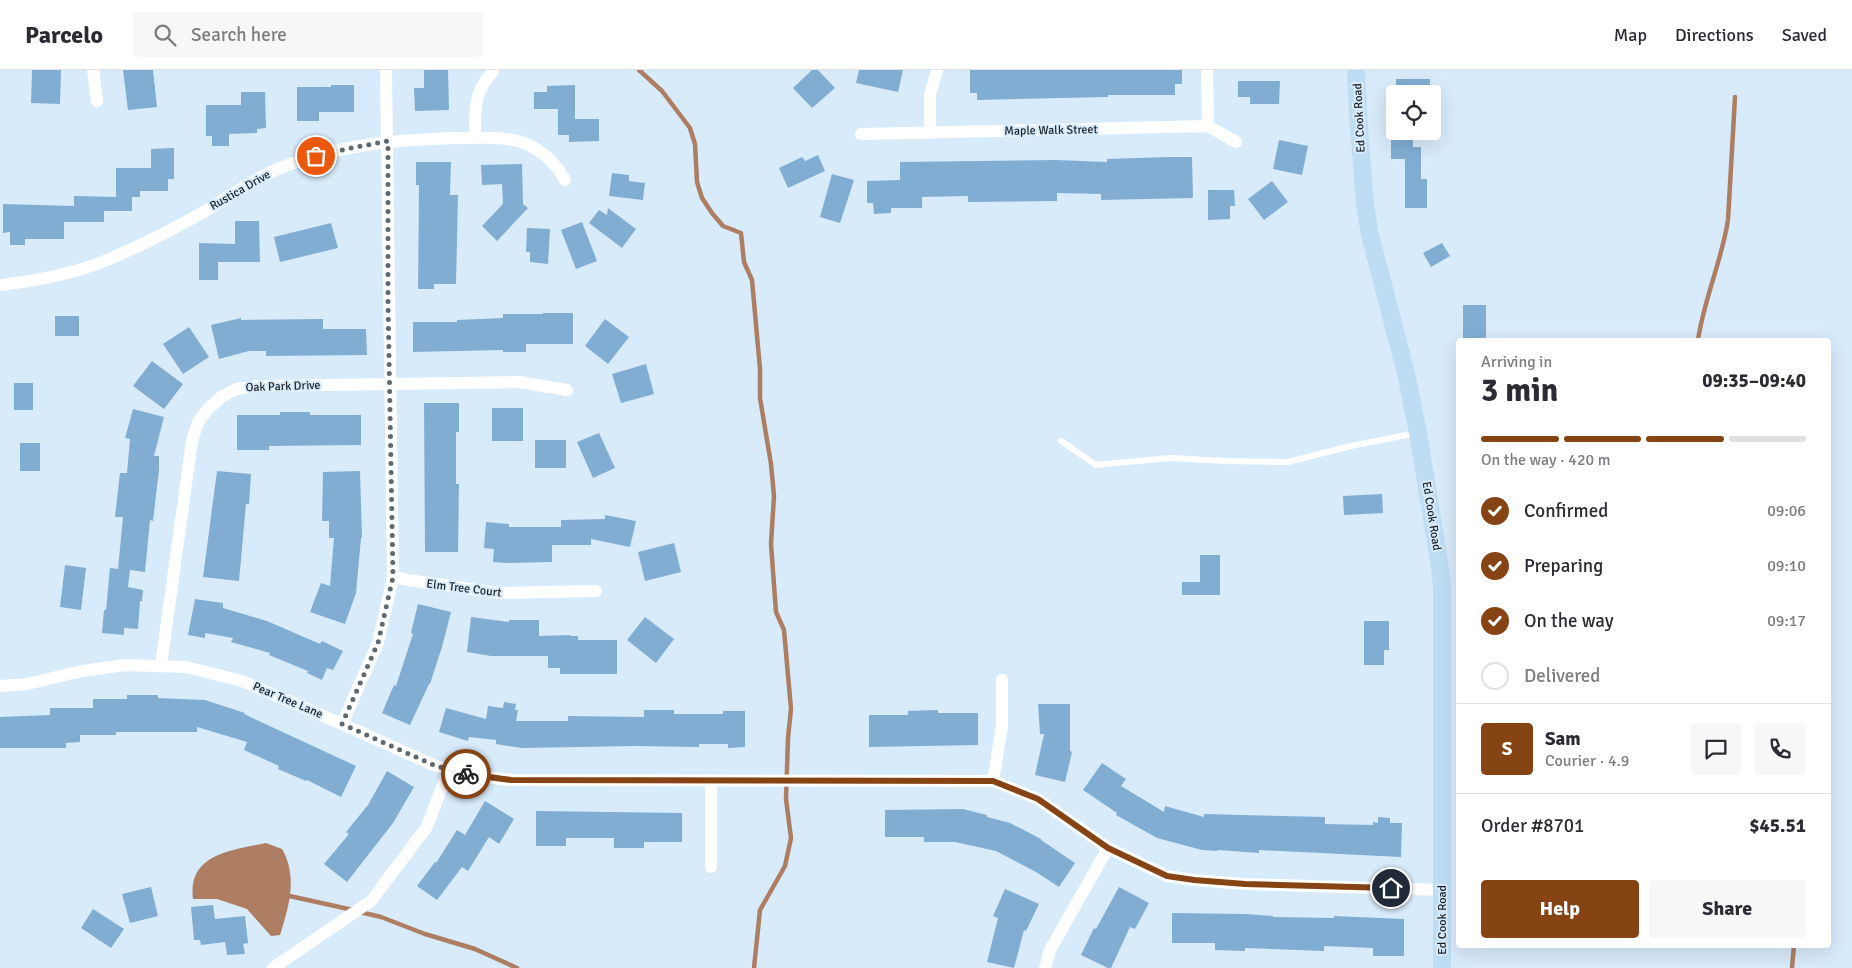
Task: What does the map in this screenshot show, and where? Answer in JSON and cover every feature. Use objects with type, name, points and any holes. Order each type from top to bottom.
[{"type":"street","points":[[93,70],[98,101]]},
{"type":"street","points":[[342,724],[378,643],[393,577],[386,70]]},
{"type":"street","points":[[930,133],[930,95],[937,70]]},
{"type":"street","points":[[1207,70],[1208,126],[1236,142]]},
{"type":"street","name":"Ed Cook Road","points":[[1356,70],[1365,205],[1369,228],[1406,373],[1418,433],[1442,585],[1442,968]]},
{"type":"street","points":[[475,138],[478,94],[483,83],[493,71]]},
{"type":"street","name":"Maple Walk Street","points":[[861,134],[1208,126]]},
{"type":"street","name":"Rustica Drive","points":[[0,285],[48,277],[104,261],[163,234],[271,172],[330,152],[388,141],[475,138],[512,140],[535,149],[556,166],[565,180]]},
{"type":"street","name":"Oak Park Drive","points":[[161,665],[192,441],[198,422],[221,397],[236,389],[258,386],[519,382],[567,390]]},
{"type":"street","name":"Elm Tree Court","points":[[393,577],[499,593],[596,591]]},
{"type":"street","name":"Pear Tree Lane","points":[[0,686],[27,684],[82,671],[126,665],[186,667],[242,681],[436,766],[476,776],[511,780],[993,781],[1038,799],[1108,848],[1167,876],[1245,884],[1442,890]]},
{"type":"street","points":[[993,781],[1002,726],[1002,680]]},
{"type":"street","points":[[273,968],[371,901],[426,828],[449,770]]},
{"type":"street","points":[[711,780],[711,867]]},
{"type":"street","points":[[1045,968],[1050,950],[1108,848]]},
{"type":"lane","points":[[1061,441],[1096,465],[1170,458],[1288,462],[1351,446],[1418,433]]},
{"type":"shaded area","points":[[266,843],[282,849],[287,859],[291,881],[289,903],[280,935],[271,936],[247,909],[217,899],[193,899],[193,884],[197,872],[204,863],[226,852]]},
{"type":"building","points":[[32,70],[61,70],[60,104],[31,103]]},
{"type":"building","points":[[123,70],[153,70],[157,107],[128,110]]},
{"type":"building","points":[[424,70],[448,70],[449,110],[415,111],[414,88],[424,88]]},
{"type":"building","points":[[812,70],[818,70],[835,88],[812,108],[793,88]]},
{"type":"building","points":[[859,70],[903,70],[898,92],[856,83]]},
{"type":"building","points":[[970,70],[1182,70],[1182,84],[1175,84],[1175,95],[1108,95],[1108,97],[977,100],[977,93],[970,93]]},
{"type":"building","points":[[1396,79],[1430,79],[1430,85],[1396,85]]},
{"type":"building","points":[[1238,81],[1280,81],[1279,104],[1250,104],[1250,97],[1238,97]]},
{"type":"building","points":[[331,85],[354,85],[354,112],[319,112],[319,121],[297,121],[297,87],[331,87]]},
{"type":"building","points":[[575,85],[575,119],[599,119],[599,141],[569,142],[569,135],[558,135],[558,109],[534,109],[534,92],[547,92],[547,86]]},
{"type":"building","points":[[241,92],[265,92],[266,128],[257,129],[257,133],[229,134],[229,146],[212,146],[212,136],[206,136],[206,105],[241,105]]},
{"type":"building","points":[[1279,140],[1308,146],[1302,175],[1273,169]]},
{"type":"building","points":[[1391,140],[1413,140],[1413,147],[1421,147],[1421,179],[1427,179],[1427,208],[1405,208],[1405,159],[1391,159]]},
{"type":"building","points":[[174,148],[174,179],[168,179],[168,191],[140,191],[140,197],[132,197],[132,211],[104,211],[104,222],[64,222],[64,239],[25,239],[25,245],[10,245],[10,232],[3,233],[3,204],[74,206],[74,196],[116,197],[116,168],[151,168],[151,149]]},
{"type":"building","points":[[818,155],[825,171],[788,188],[779,168],[802,157],[805,161]]},
{"type":"building","points":[[1192,157],[1193,198],[1101,200],[1101,194],[1057,193],[1057,201],[968,202],[968,196],[922,197],[922,208],[891,208],[891,213],[874,214],[873,203],[867,203],[867,181],[900,180],[900,162],[1056,160],[1107,162],[1107,159]]},
{"type":"building","points":[[416,162],[451,162],[450,195],[458,195],[456,284],[434,284],[434,289],[418,289],[419,185],[416,185]]},
{"type":"building","points":[[522,164],[523,204],[528,208],[497,241],[482,226],[503,204],[502,184],[482,185],[481,165]]},
{"type":"building","points":[[612,173],[629,175],[629,181],[645,183],[643,200],[609,196]]},
{"type":"building","points":[[832,174],[854,180],[840,223],[820,217]]},
{"type":"building","points":[[1272,181],[1288,202],[1264,220],[1248,199]]},
{"type":"building","points":[[1208,190],[1234,190],[1235,206],[1230,206],[1230,219],[1208,220]]},
{"type":"building","points":[[608,208],[636,229],[622,248],[589,223],[599,210],[607,215]]},
{"type":"building","points":[[235,221],[259,221],[260,262],[218,262],[218,280],[199,280],[199,243],[235,244]]},
{"type":"building","points":[[582,222],[597,261],[576,269],[561,230]]},
{"type":"building","points":[[331,223],[338,248],[280,262],[274,237]]},
{"type":"building","points":[[527,228],[550,229],[548,264],[530,262],[530,252],[526,252]]},
{"type":"building","points":[[1442,243],[1450,256],[1431,267],[1423,253]]},
{"type":"building","points":[[1463,305],[1486,305],[1486,338],[1463,338]]},
{"type":"building","points":[[573,313],[573,344],[526,344],[526,352],[503,352],[503,350],[413,352],[413,322],[457,322],[457,320],[503,318],[503,314]]},
{"type":"building","points":[[55,316],[79,316],[79,336],[55,336]]},
{"type":"building","points":[[241,318],[241,320],[323,319],[323,329],[366,329],[367,355],[266,356],[266,351],[249,351],[219,359],[211,325]]},
{"type":"building","points":[[605,319],[629,337],[608,364],[585,346]]},
{"type":"building","points":[[189,327],[209,357],[183,374],[163,344]]},
{"type":"building","points":[[152,361],[183,384],[164,409],[133,386]]},
{"type":"building","points":[[646,364],[654,394],[621,403],[612,374]]},
{"type":"building","points":[[14,383],[33,383],[33,410],[14,410]]},
{"type":"building","points":[[424,403],[459,403],[459,432],[456,432],[456,484],[459,484],[458,552],[425,552]]},
{"type":"building","points":[[492,408],[523,408],[523,441],[492,441]]},
{"type":"building","points":[[133,409],[164,417],[154,456],[159,456],[159,470],[153,521],[150,520],[145,572],[130,570],[128,587],[143,590],[142,601],[140,601],[138,629],[124,628],[124,635],[102,633],[110,568],[118,569],[123,517],[115,517],[120,473],[127,473],[130,439],[125,438]]},
{"type":"building","points":[[280,412],[310,412],[310,415],[361,415],[361,445],[269,446],[269,450],[237,450],[237,415],[280,415]]},
{"type":"building","points":[[599,433],[615,468],[593,478],[577,442]]},
{"type":"building","points":[[535,440],[566,440],[566,468],[535,468]]},
{"type":"building","points":[[20,443],[40,443],[40,471],[20,471]]},
{"type":"building","points":[[217,471],[251,474],[249,504],[246,504],[239,581],[203,577]]},
{"type":"building","points":[[360,471],[362,537],[356,593],[345,624],[310,612],[321,583],[330,586],[334,538],[329,538],[329,521],[322,521],[323,472]]},
{"type":"building","points":[[1382,494],[1383,513],[1344,515],[1343,496]]},
{"type":"building","points":[[605,515],[636,521],[630,547],[591,539],[591,545],[552,545],[552,562],[506,563],[493,562],[494,549],[484,548],[486,522],[509,524],[509,527],[561,527],[561,520],[605,519]]},
{"type":"building","points":[[674,543],[681,572],[645,581],[638,552]]},
{"type":"building","points":[[1200,555],[1220,555],[1220,595],[1182,595],[1182,582],[1200,582]]},
{"type":"building","points":[[65,565],[86,568],[81,610],[60,607]]},
{"type":"building","points":[[195,599],[223,603],[223,608],[267,621],[320,644],[322,641],[343,651],[333,670],[327,668],[322,680],[307,673],[308,671],[269,655],[270,653],[231,642],[233,638],[205,633],[205,638],[188,635]]},
{"type":"building","points":[[418,604],[451,612],[430,684],[410,725],[382,713],[394,685],[396,686],[413,634],[411,633]]},
{"type":"building","points":[[471,617],[509,622],[509,620],[539,620],[539,636],[570,635],[578,636],[578,640],[617,640],[617,674],[560,674],[560,668],[548,668],[548,656],[491,656],[467,652]]},
{"type":"building","points":[[645,617],[674,639],[656,663],[627,640]]},
{"type":"building","points":[[1364,621],[1389,621],[1389,650],[1384,650],[1384,665],[1364,665]]},
{"type":"building","points":[[127,695],[158,695],[158,698],[205,700],[245,713],[356,766],[341,797],[307,780],[278,769],[279,766],[244,750],[247,742],[197,727],[197,732],[116,732],[116,735],[80,735],[80,742],[66,743],[66,748],[0,748],[0,717],[50,715],[50,708],[93,708],[93,699],[127,699]]},
{"type":"building","points":[[504,702],[516,704],[515,710],[518,710],[516,721],[568,721],[568,716],[644,717],[644,710],[674,710],[674,714],[723,714],[723,711],[745,711],[745,747],[728,748],[728,744],[699,744],[699,747],[522,748],[496,744],[496,740],[469,737],[468,741],[439,732],[446,708],[486,719],[488,706],[503,708]]},
{"type":"building","points":[[1038,704],[1070,704],[1070,751],[1072,752],[1065,782],[1035,775],[1044,734],[1040,734]]},
{"type":"building","points":[[938,710],[938,713],[978,713],[978,745],[869,747],[869,715],[908,715],[908,711]]},
{"type":"building","points":[[1102,763],[1126,779],[1121,786],[1164,812],[1165,806],[1204,817],[1204,814],[1325,817],[1325,824],[1373,825],[1373,822],[1378,823],[1378,817],[1390,818],[1390,823],[1402,823],[1401,857],[1259,850],[1259,853],[1202,850],[1157,838],[1116,815],[1117,813],[1083,790]]},
{"type":"building","points":[[387,771],[414,787],[393,823],[347,882],[324,864],[349,834],[346,832],[368,805]]},
{"type":"building","points":[[485,801],[514,819],[499,844],[489,837],[468,871],[462,867],[437,900],[417,886],[436,863],[457,830],[465,835]]},
{"type":"building","points":[[963,809],[1010,823],[1041,839],[1075,863],[1059,887],[1036,872],[996,851],[955,842],[924,842],[924,837],[885,837],[885,810]]},
{"type":"building","points":[[536,811],[682,813],[682,842],[644,842],[644,848],[614,848],[614,838],[566,838],[566,846],[536,846]]},
{"type":"building","points":[[151,887],[158,916],[130,923],[122,894]]},
{"type":"building","points":[[1119,887],[1149,903],[1135,929],[1130,927],[1111,968],[1108,968],[1081,955],[1094,928],[1096,929]]},
{"type":"building","points":[[1005,889],[1039,904],[1026,931],[1024,930],[1014,968],[987,962],[998,918],[993,916]]},
{"type":"building","points":[[213,905],[215,919],[245,916],[248,943],[243,944],[245,954],[227,955],[225,942],[201,945],[200,940],[194,940],[191,907]]},
{"type":"building","points":[[93,909],[124,929],[111,948],[81,928]]},
{"type":"building","points":[[1172,913],[1404,919],[1404,956],[1373,956],[1373,948],[1324,946],[1324,951],[1245,948],[1245,951],[1215,950],[1215,943],[1172,943]]},
{"type":"waterway","points":[[639,70],[662,91],[690,128],[695,144],[697,182],[702,198],[723,226],[741,233],[744,262],[752,280],[760,369],[760,398],[771,464],[774,496],[771,544],[776,612],[784,630],[791,709],[786,799],[791,838],[785,866],[760,910],[754,968]]},
{"type":"waterway","points":[[1698,338],[1728,220],[1735,97]]},
{"type":"waterway","points":[[285,895],[353,910]]},
{"type":"waterway","points":[[360,912],[381,917],[425,934],[475,949],[517,968]]},
{"type":"waterway","points":[[1792,968],[1794,948]]},
{"type":"way so far","points":[[316,156],[388,141],[388,301],[393,577],[378,643],[342,724],[436,766],[466,774]]},
{"type":"route","points":[[466,774],[511,780],[993,781],[1038,799],[1108,848],[1167,876],[1245,884],[1391,888]]}]
